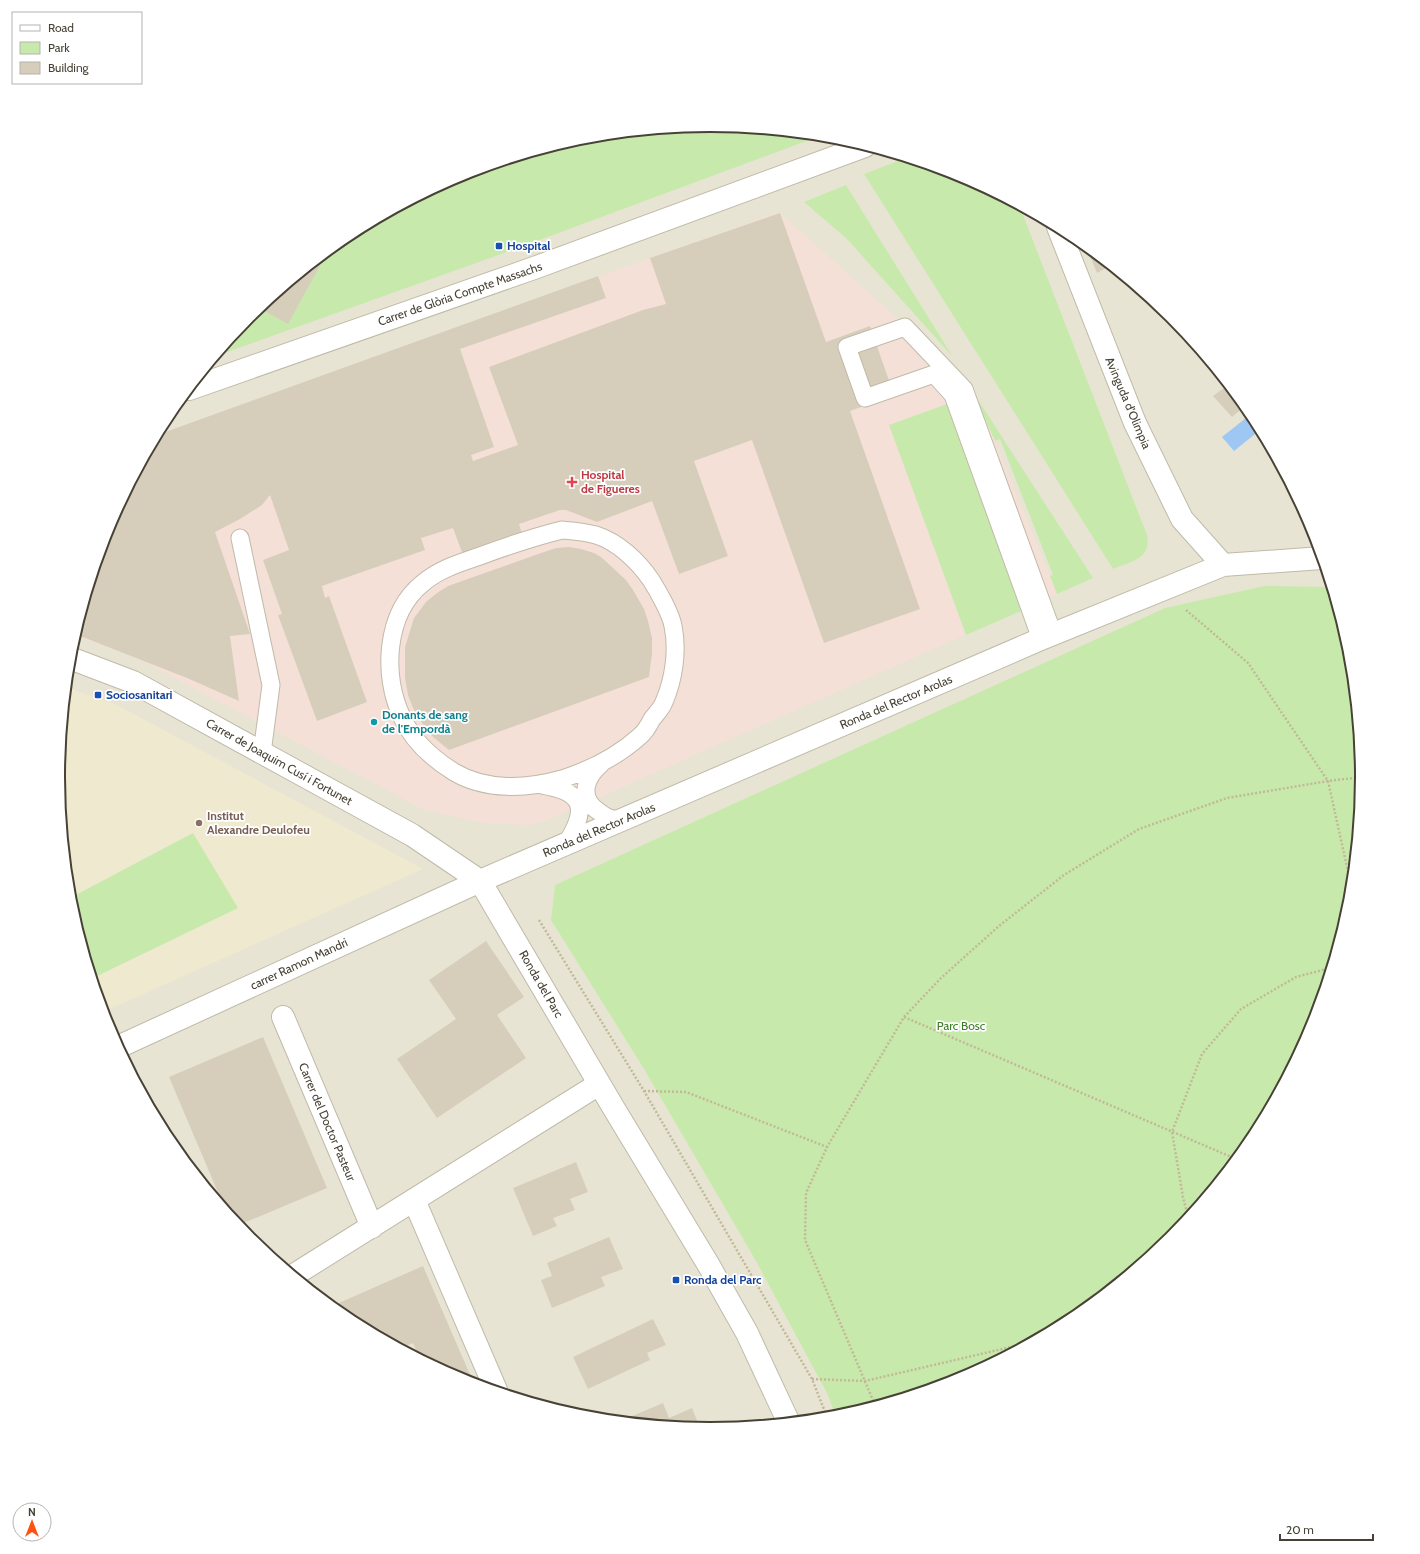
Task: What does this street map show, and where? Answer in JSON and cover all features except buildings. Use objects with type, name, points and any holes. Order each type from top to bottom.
[{"type":"street","name":"Carrer de Glòria Compte Massachs","points":[[196,386],[515,274],[857,149]]},
{"type":"street","name":"Avinguda d'Olimpia","points":[[1062,237],[1135,423],[1182,519],[1223,565]]},
{"type":"street","name":"Ronda del Rector Arolas","points":[[480,881],[1047,636],[1223,565],[1317,558]]},
{"type":"street","name":"Carrer de Joaquim Cusí i Fortunet","points":[[76,660],[133,682],[412,836],[480,881]]},
{"type":"street","name":"carrer Ramon Mandri","points":[[124,1044],[480,881]]},
{"type":"street","name":"Ronda del Parc","points":[[480,881],[599,1084],[708,1264],[747,1333],[786,1417]]},
{"type":"street","name":"Carrer del Doctor Pasteur","points":[[283,1017],[372,1227]]},
{"type":"street","points":[[302,1276],[372,1227],[599,1084]]},
{"type":"street","points":[[414,1200],[494,1384]]},
{"type":"lane","points":[[905,327],[964,389],[1047,636],[953,395],[934,374],[865,398],[847,347],[905,327]]},
{"type":"lane","points":[[605,761],[573,776],[542,785],[523,787],[499,786],[473,782],[460,776],[440,763],[426,751],[409,730],[402,717],[395,698],[391,674],[392,642],[395,624],[412,593],[436,573],[459,563],[525,540],[562,530],[597,535],[613,543],[633,558],[658,590],[673,625],[675,665],[664,703],[641,735],[605,761],[588,779],[586,797],[590,803],[598,811],[610,818],[623,820]]},
{"type":"lane","points":[[240,538],[271,685],[262,753]]},
{"type":"lane","points":[[542,785],[560,788],[575,797],[578,804],[580,812],[579,820],[566,844]]},
{"type":"path","points":[[1185,609],[1248,663],[1328,781],[1348,870]]},
{"type":"path","points":[[873,1401],[805,1240],[806,1193],[827,1147],[904,1017],[941,978],[999,926],[1064,875],[1139,829],[1227,798],[1328,781],[1355,779]]},
{"type":"path","points":[[539,920],[644,1091],[812,1379],[825,1412]]},
{"type":"path","points":[[1187,1211],[1172,1132],[1202,1054],[1241,1009],[1296,977],[1325,969]]},
{"type":"path","points":[[904,1017],[1231,1157]]},
{"type":"path","points":[[644,1091],[686,1092],[827,1147]]},
{"type":"path","points":[[812,1379],[865,1381],[1010,1347]]},
{"type":"shaded area","points":[[710,132],[752,133],[836,144],[917,166],[957,181],[1032,218],[1103,265],[1166,321],[1195,352],[1222,384],[1269,455],[1306,530],[1321,570],[1343,651],[1354,735],[1354,819],[1343,903],[1333,944],[1321,984],[1306,1024],[1288,1062],[1269,1100],[1222,1170],[1166,1233],[1135,1262],[1103,1289],[1032,1336],[957,1373],[917,1388],[836,1410],[752,1421],[710,1422],[668,1421],[584,1410],[503,1388],[463,1373],[387,1336],[352,1313],[317,1289],[254,1233],[198,1170],[174,1135],[151,1099],[114,1024],[99,984],[77,903],[66,819],[65,777],[66,735],[77,651],[99,570],[114,530],[151,454],[174,419],[198,384],[254,321],[317,265],[352,241],[388,218],[463,181],[503,166],[584,144],[668,133]]},
{"type":"shaded area","name":"Hospital de Figueres","points":[[779,212],[973,387],[1057,594],[550,819],[530,825],[485,823],[427,811],[137,658],[80,637],[99,570],[114,530],[151,454],[165,433]]},
{"type":"shaded area","name":"Institut Alexandre Deulofeu","points":[[72,689],[113,703],[423,869],[109,1010],[87,944],[77,903],[66,819],[66,735]]},
{"type":"green space","points":[[668,133],[752,133],[809,140],[518,248],[224,353],[254,321],[285,292],[317,265],[352,241],[388,218],[425,199],[463,181],[503,166],[584,144]]},
{"type":"green space","points":[[899,161],[957,181],[1022,213],[1147,535],[1148,543],[1146,549],[1139,558],[1113,569],[864,174]]},
{"type":"green space","points":[[846,185],[953,357],[847,239],[804,202]]},
{"type":"green space","points":[[973,392],[1093,578],[1057,594],[1050,576],[1053,575],[1000,439],[995,441]]},
{"type":"green space","points":[[947,404],[1021,611],[966,635],[889,425]]},
{"type":"green space","name":"Parc Bosc","points":[[1264,586],[1326,587],[1343,651],[1349,693],[1354,735],[1354,819],[1343,903],[1321,984],[1306,1024],[1269,1100],[1222,1170],[1166,1233],[1103,1289],[1032,1336],[957,1373],[917,1388],[877,1400],[834,1410],[828,1395],[756,1261],[644,1069],[551,920],[555,885],[1165,608]]},
{"type":"green space","points":[[193,833],[238,908],[97,976],[87,944],[76,895]]},
{"type":"water","points":[[1246,418],[1255,434],[1234,451],[1222,437]]},
{"type":"place","name":"Hospital","points":[[499,246]]},
{"type":"place","name":"Hospital de Figueres","points":[[572,482]]},
{"type":"place","name":"Sociosanitari","points":[[98,695]]},
{"type":"place","name":"Donants de sang de l'Empordà","points":[[374,722]]},
{"type":"place","name":"Institut Alexandre Deulofeu","points":[[199,823]]},
{"type":"place","name":"Ronda del Parc","points":[[676,1280]]}]
